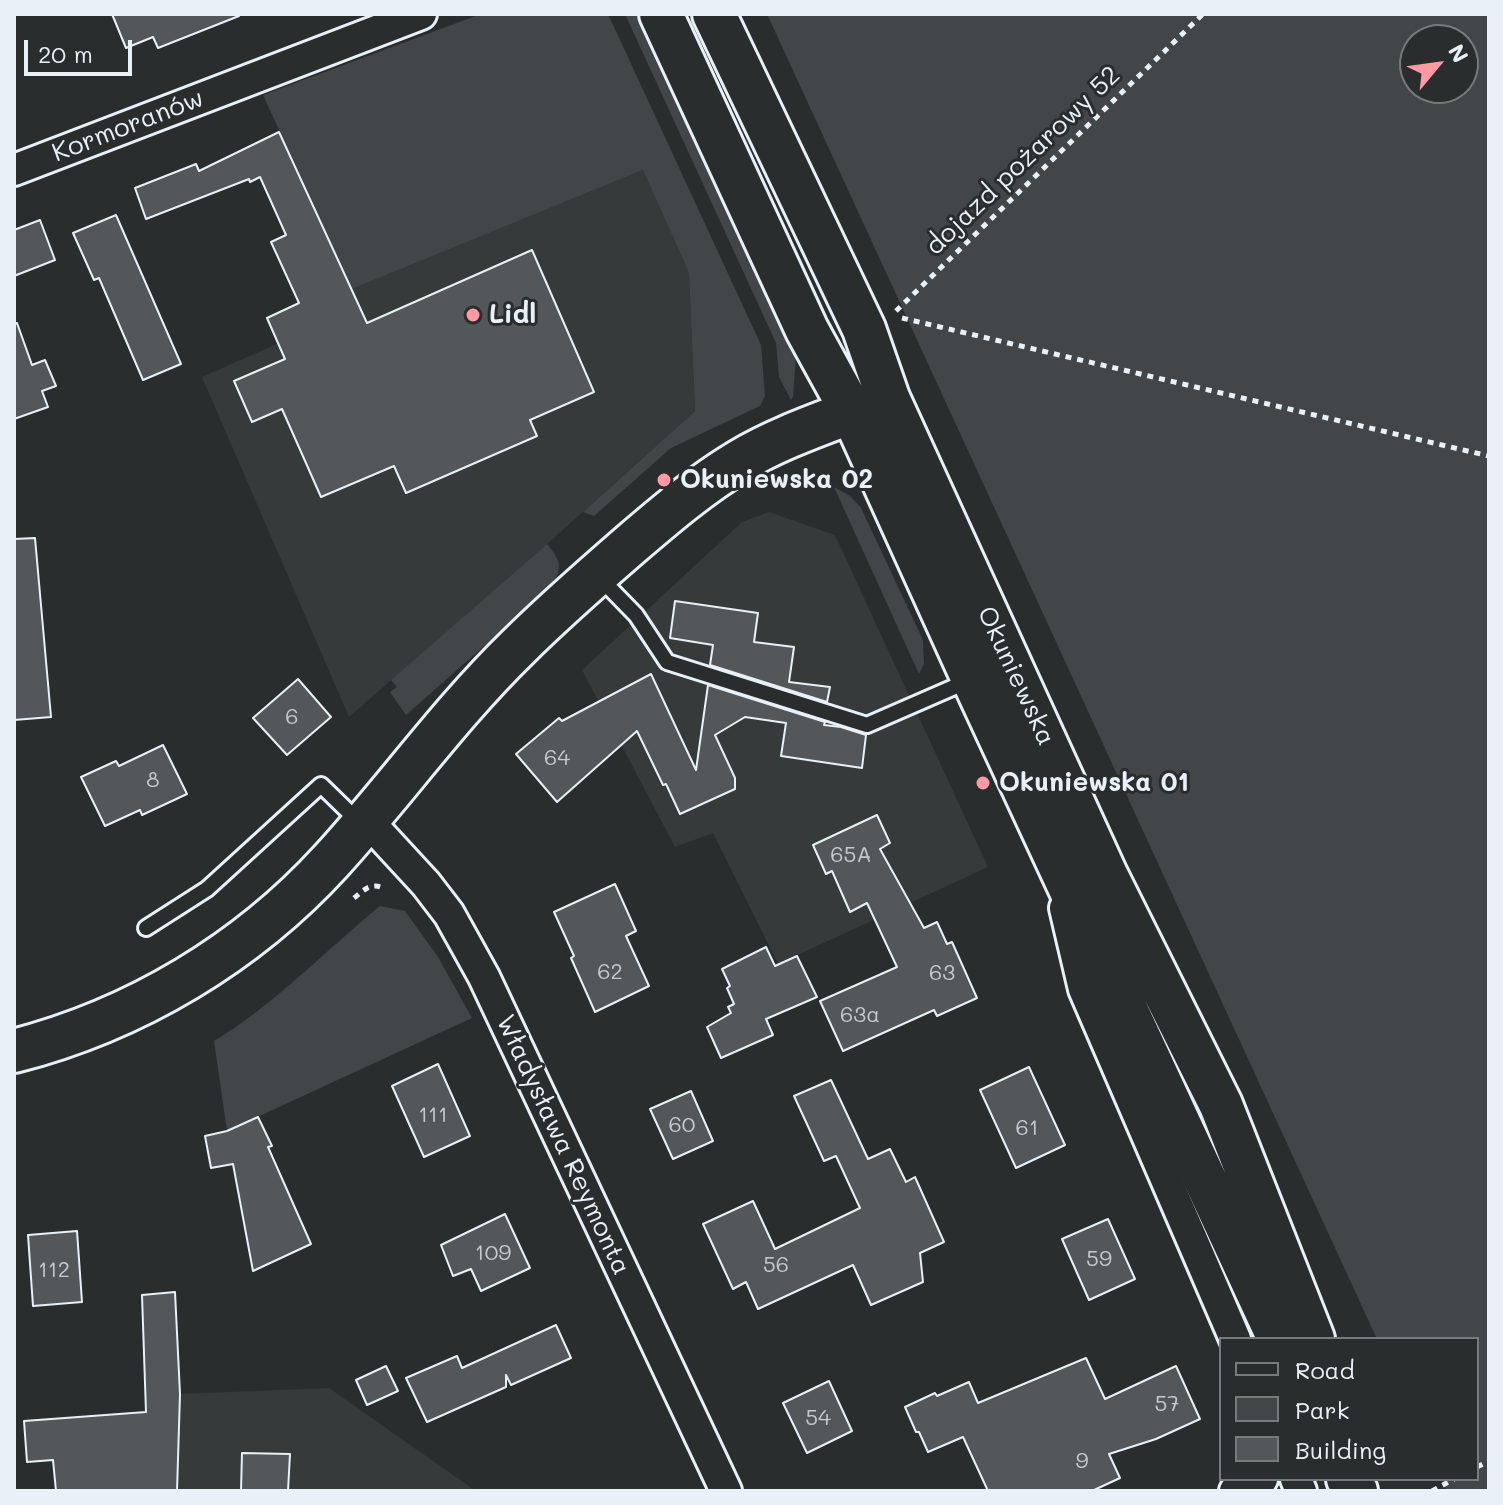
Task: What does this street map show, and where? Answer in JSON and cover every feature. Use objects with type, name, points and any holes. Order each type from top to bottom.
[{"type":"main road","name":"Okuniewska","points":[[661,14],[807,330],[870,405],[1035,719],[1106,875],[1221,1105],[1312,1337]]},
{"type":"main road","name":"Okuniewska","points":[[714,14],[864,329],[870,405],[988,684],[1048,840],[1278,1337]]},
{"type":"main road","points":[[14,1051],[48,1043],[117,1016],[190,976],[236,946],[292,900],[331,862],[451,720],[517,648],[681,501],[740,461],[793,435],[870,405]]},
{"type":"street","name":"Kormoranów","points":[[14,170],[421,14]]},
{"type":"street","name":"Władysława Reymonta","points":[[365,822],[426,884],[449,914],[484,977],[726,1491]]},
{"type":"street","name":"Okuniewska","points":[[1048,840],[1084,989],[1234,1337]]},
{"type":"street","points":[[1235,1491],[1258,1481]]},
{"type":"lane","points":[[596,574],[636,615],[667,662],[867,725],[988,684],[1035,719]]},
{"type":"lane","points":[[146,928],[207,889],[321,785],[365,822]]},
{"type":"path","name":"dojazd pożarowy 52","points":[[1203,14],[891,316],[1489,456]]},
{"type":"path","points":[[1432,1491],[1450,1481]]},
{"type":"shaded area","points":[[643,170],[689,273],[695,411],[349,717],[202,377],[359,308],[352,289]]},
{"type":"shaded area","points":[[769,512],[835,535],[988,867],[778,964],[713,833],[675,847],[582,670],[742,522]]},
{"type":"shaded area","points":[[329,1388],[474,1491],[177,1491],[180,1394]]},
{"type":"green space","points":[[481,14],[608,14],[761,345],[765,396],[760,406],[671,448],[594,516],[583,512],[695,411],[689,273],[643,170],[352,289],[263,95]]},
{"type":"green space","points":[[625,14],[642,14],[794,346],[796,355],[791,400],[779,377],[776,343]]},
{"type":"green space","points":[[767,14],[1489,14],[1489,1491],[1447,1491],[1443,1481],[1479,1481],[1479,1337],[1376,1337]]},
{"type":"green space","points":[[834,487],[850,496],[861,508],[923,640],[924,664],[919,674]]},
{"type":"green space","points":[[547,544],[559,564],[552,586],[406,715],[390,692],[397,687],[391,680]]},
{"type":"green space","points":[[380,906],[405,911],[438,957],[472,1018],[227,1131],[214,1041],[279,994]]},
{"type":"building","points":[[112,14],[239,16],[158,48],[153,37],[126,48]]},
{"type":"building","name":"Lidl","points":[[279,132],[367,323],[532,250],[594,392],[530,420],[537,436],[406,493],[394,466],[321,497],[282,409],[252,422],[234,381],[285,359],[267,318],[299,303],[271,242],[286,235],[260,177],[146,219],[135,188],[196,164],[199,171]]},
{"type":"building","points":[[116,215],[181,364],[143,380],[99,278],[94,280],[73,233]]},
{"type":"building","points":[[40,220],[55,260],[14,276],[14,230]]},
{"type":"building","points":[[17,323],[32,365],[45,360],[56,386],[42,391],[48,407],[14,419],[14,324]]},
{"type":"building","points":[[35,538],[51,717],[14,720],[14,539]]},
{"type":"building","points":[[675,601],[758,613],[754,642],[794,647],[789,682],[830,687],[827,702],[710,665],[713,645],[670,638]]},
{"type":"building","points":[[651,674],[696,770],[708,685],[825,722],[824,725],[866,735],[862,768],[781,756],[786,723],[745,717],[715,735],[735,778],[735,789],[680,814],[637,731],[557,802],[516,754],[559,718],[562,721]]},
{"type":"building","points":[[298,679],[331,717],[287,755],[253,718]]},
{"type":"building","points":[[163,745],[187,794],[142,815],[140,810],[105,826],[81,777],[116,761],[119,766]]},
{"type":"building","points":[[877,815],[890,843],[880,849],[924,928],[937,922],[947,944],[952,942],[977,998],[937,1016],[934,1010],[843,1051],[820,1001],[897,967],[867,903],[850,912],[832,871],[826,874],[813,845]]},
{"type":"building","points":[[615,884],[636,931],[626,936],[649,986],[595,1012],[554,912]]},
{"type":"building","points":[[766,947],[775,966],[797,956],[817,997],[766,1019],[773,1035],[721,1058],[707,1027],[731,1013],[728,1007],[734,1004],[722,969]]},
{"type":"building","points":[[438,1064],[470,1136],[424,1157],[392,1086]]},
{"type":"building","points":[[1029,1067],[1065,1145],[1016,1168],[980,1090]]},
{"type":"building","points":[[831,1080],[868,1159],[890,1149],[906,1182],[915,1177],[944,1242],[920,1253],[923,1282],[871,1305],[853,1265],[758,1309],[746,1282],[733,1289],[703,1224],[753,1201],[775,1249],[860,1208],[836,1156],[824,1161],[794,1096]]},
{"type":"building","points":[[691,1091],[713,1141],[673,1159],[650,1109]]},
{"type":"building","points":[[258,1117],[311,1244],[253,1271],[233,1164],[211,1168],[205,1136],[227,1131]]},
{"type":"building","points":[[505,1214],[530,1268],[481,1291],[471,1269],[453,1276],[441,1245]]},
{"type":"building","points":[[1108,1219],[1135,1279],[1089,1300],[1062,1239]]},
{"type":"building","points":[[77,1231],[82,1302],[33,1306],[28,1235]]},
{"type":"building","points":[[175,1292],[180,1394],[177,1491],[56,1491],[53,1460],[27,1462],[24,1421],[146,1412],[142,1295]]},
{"type":"building","points":[[556,1325],[571,1358],[511,1385],[506,1375],[506,1387],[427,1422],[406,1378],[457,1356],[462,1368]]},
{"type":"building","points":[[1086,1358],[1105,1399],[1176,1366],[1200,1419],[1156,1439],[1109,1454],[1120,1478],[1092,1491],[988,1491],[963,1437],[928,1452],[905,1407],[969,1382],[978,1403]]},
{"type":"building","points":[[386,1366],[398,1391],[367,1405],[356,1380]]},
{"type":"building","points":[[829,1381],[852,1431],[807,1453],[783,1403]]},
{"type":"building","points":[[242,1453],[290,1454],[288,1491],[241,1491]]},
{"type":"place","name":"Lidl","points":[[473,315]]},
{"type":"place","name":"Okuniewska 02","points":[[664,480]]},
{"type":"place","name":"Okuniewska 01","points":[[983,783]]}]
